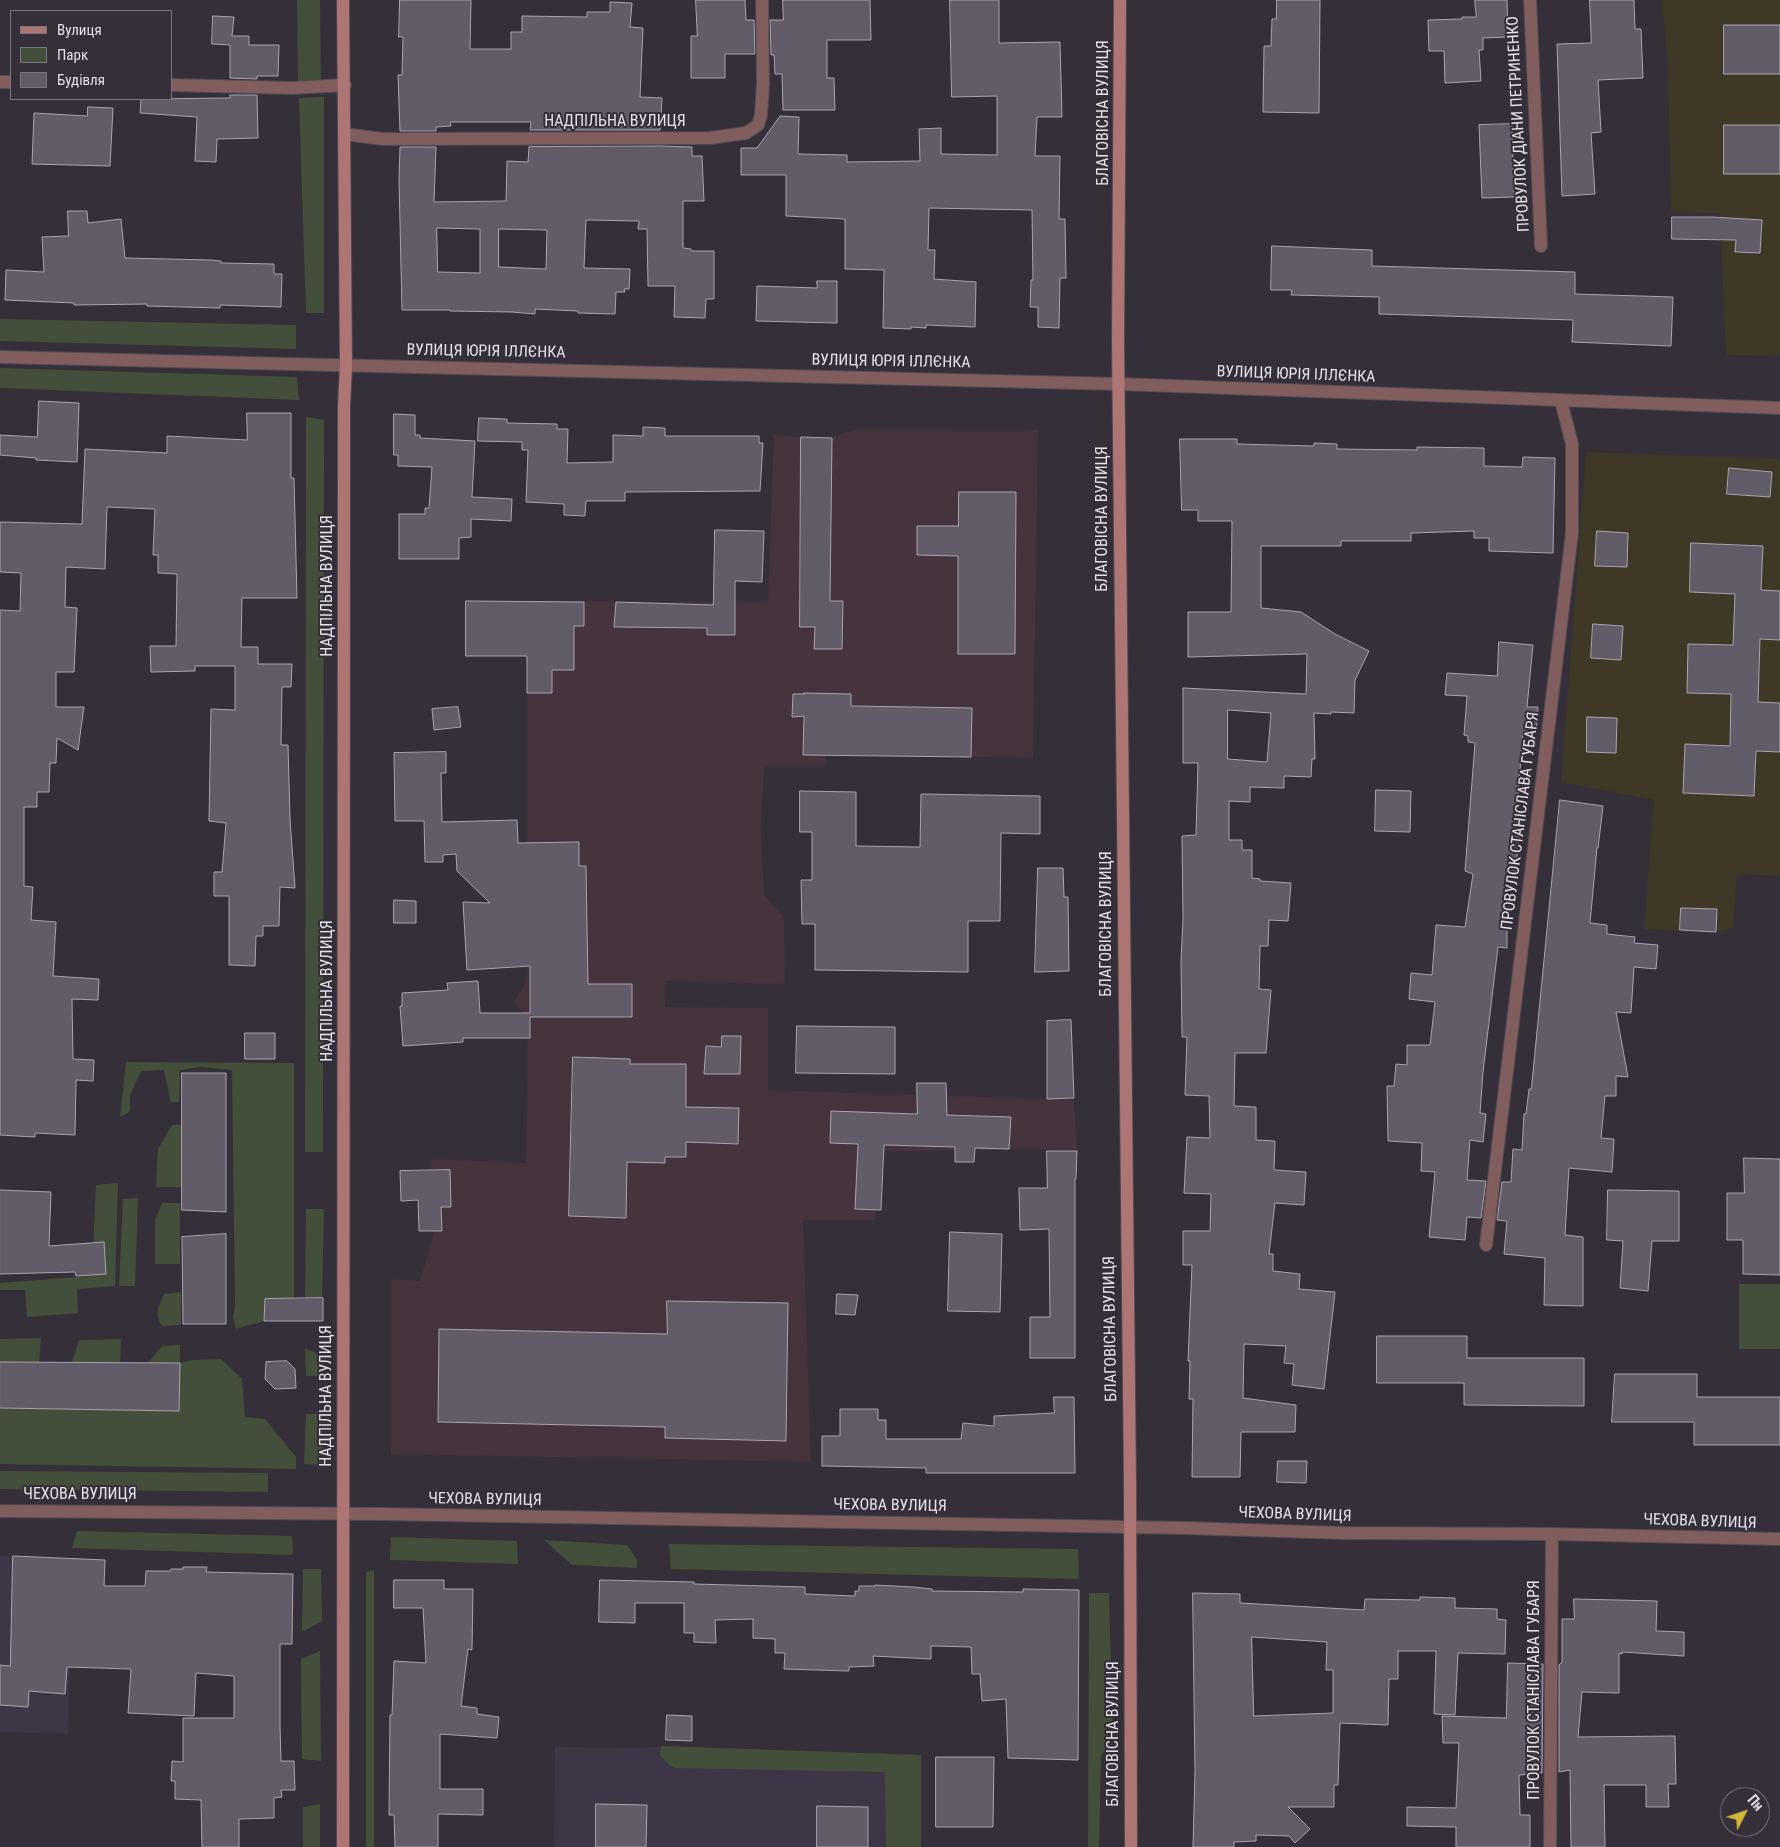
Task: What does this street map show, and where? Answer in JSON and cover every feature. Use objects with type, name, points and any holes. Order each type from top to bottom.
[{"type":"main road","name":"НАДПІЛЬНА ВУЛИЦЯ","points":[[343,0],[346,365],[344,407],[343,1847]]},
{"type":"main road","name":"БЛАГОВІСНА ВУЛИЦЯ","points":[[1120,0],[1119,384],[1130,1527],[1131,1847]]},
{"type":"street","name":"НАДПІЛЬНА ВУЛИЦЯ","points":[[344,134],[383,139],[667,139],[721,138],[746,133],[758,125],[761,115],[763,84],[762,0]]},
{"type":"street","name":"ПРОВУЛОК ДІАНИ ПЕТРИНЕНКО","points":[[1530,0],[1541,246]]},
{"type":"street","points":[[172,85],[292,88],[344,84]]},
{"type":"street","name":"ВУЛИЦЯ ЮРІЯ ІЛЛЄНКА","points":[[0,357],[1119,384],[1780,408]]},
{"type":"street","name":"ПРОВУЛОК СТАНІСЛАВА ГУБАРЯ","points":[[1486,1245],[1572,533],[1572,444],[1561,401]]},
{"type":"street","name":"ЧЕХОВА ВУЛИЦЯ","points":[[0,1511],[343,1514],[1130,1527],[1342,1533],[1552,1534],[1780,1539]]},
{"type":"street","name":"ПРОВУЛОК СТАНІСЛАВА ГУБАРЯ","points":[[1550,1847],[1552,1534]]},
{"type":"shaded area","points":[[1662,0],[1780,0],[1780,356],[1726,355],[1720,213],[1671,212],[1668,67]]},
{"type":"shaded area","points":[[857,429],[1038,430],[1033,758],[826,754],[825,766],[764,766],[761,829],[764,895],[784,917],[785,984],[665,981],[665,1007],[768,1008],[768,1090],[1074,1100],[1077,1149],[882,1151],[875,1220],[803,1220],[811,1462],[391,1454],[391,1279],[420,1281],[435,1229],[431,1159],[526,1163],[528,1018],[514,1003],[527,980],[527,601],[768,602],[774,434],[801,437],[832,437]]},
{"type":"shaded area","points":[[1586,452],[1780,459],[1780,876],[1737,874],[1733,928],[1716,932],[1644,929],[1654,800],[1561,782]]},
{"type":"shaded area","points":[[0,1556],[72,1558],[68,1734],[0,1732]]},
{"type":"shaded area","points":[[665,1746],[921,1755],[921,1847],[554,1847],[555,1747],[639,1748]]},
{"type":"green space","points":[[297,0],[320,0],[321,83],[298,86]]},
{"type":"green space","points":[[324,97],[324,313],[306,313],[299,98]]},
{"type":"green space","points":[[0,319],[296,325],[296,349],[0,341]]},
{"type":"green space","points":[[0,368],[297,377],[299,400],[0,388]]},
{"type":"green space","points":[[306,417],[324,420],[323,1152],[305,1152]]},
{"type":"green space","points":[[126,1062],[294,1063],[294,1299],[265,1299],[264,1321],[236,1329],[233,1318],[235,1306],[232,1070],[200,1067],[180,1070],[179,1102],[171,1102],[164,1070],[141,1071],[130,1095],[130,1111],[120,1117]]},
{"type":"green space","points":[[172,1125],[181,1125],[181,1187],[156,1187],[158,1149]]},
{"type":"green space","points":[[118,1183],[115,1286],[77,1289],[78,1313],[27,1317],[25,1290],[0,1290],[0,1283],[92,1276],[96,1185]]},
{"type":"green space","points":[[138,1198],[135,1286],[119,1286],[123,1199]]},
{"type":"green space","points":[[162,1203],[180,1203],[180,1264],[155,1264],[155,1221]]},
{"type":"green space","points":[[306,1209],[324,1209],[322,1297],[305,1297]]},
{"type":"green space","points":[[1739,1284],[1780,1284],[1780,1349],[1739,1349]]},
{"type":"green space","points":[[181,1292],[181,1325],[162,1326],[158,1314],[164,1294]]},
{"type":"green space","points":[[41,1338],[39,1362],[0,1362],[0,1339]]},
{"type":"green space","points":[[121,1339],[120,1363],[72,1362],[79,1340]]},
{"type":"green space","points":[[180,1345],[180,1363],[193,1360],[221,1359],[242,1379],[245,1417],[265,1419],[296,1457],[296,1469],[0,1464],[0,1408],[179,1411],[180,1364],[148,1363],[162,1346]]},
{"type":"green space","points":[[305,1349],[315,1352],[321,1363],[322,1376],[306,1376]]},
{"type":"green space","points":[[306,1414],[323,1414],[323,1465],[304,1464]]},
{"type":"green space","points":[[0,1471],[268,1473],[268,1492],[0,1489]]},
{"type":"green space","points":[[77,1531],[292,1536],[293,1555],[72,1548]]},
{"type":"green space","points":[[391,1537],[517,1541],[518,1564],[390,1560]]},
{"type":"green space","points":[[544,1540],[627,1545],[637,1560],[637,1568],[572,1565]]},
{"type":"green space","points":[[669,1544],[1078,1549],[1079,1579],[671,1569]]},
{"type":"green space","points":[[303,1569],[321,1569],[322,1621],[302,1632]]},
{"type":"green space","points":[[374,1570],[374,1847],[366,1847],[366,1572]]},
{"type":"green space","points":[[1089,1593],[1109,1593],[1113,1743],[1101,1755],[1099,1847],[1088,1847]]},
{"type":"green space","points":[[320,1651],[321,1761],[302,1759],[301,1659]]},
{"type":"green space","points":[[661,1746],[921,1755],[921,1847],[886,1847],[885,1772],[675,1768],[668,1764],[660,1755]]},
{"type":"green space","points":[[320,1804],[320,1847],[303,1847],[303,1807]]},
{"type":"building","points":[[400,0],[471,0],[470,49],[511,49],[511,32],[522,32],[522,16],[587,17],[587,12],[610,12],[610,2],[632,3],[630,27],[643,28],[640,97],[662,98],[660,130],[530,130],[531,122],[450,122],[451,126],[436,127],[436,131],[400,131],[398,75],[402,75],[403,37],[399,37]]},
{"type":"building","points":[[696,0],[745,0],[746,20],[754,20],[755,54],[725,54],[725,78],[691,78],[691,36],[697,36]]},
{"type":"building","points":[[783,0],[870,0],[871,40],[827,40],[827,78],[834,78],[835,110],[783,110],[782,74],[775,74],[774,55],[771,55],[770,20],[783,20]]},
{"type":"building","points":[[950,0],[999,0],[999,43],[1060,42],[1062,117],[1037,117],[1035,156],[1060,156],[1059,219],[1065,219],[1066,278],[1060,278],[1059,328],[1038,327],[1038,307],[1030,307],[1031,280],[1033,280],[1032,210],[929,208],[928,250],[935,250],[934,279],[976,282],[975,327],[926,325],[926,328],[883,328],[884,270],[845,269],[845,219],[786,216],[786,175],[741,175],[741,148],[757,148],[780,116],[799,117],[798,154],[847,155],[847,162],[920,161],[919,129],[941,128],[941,154],[997,155],[997,96],[952,97]]},
{"type":"building","points":[[1277,0],[1320,0],[1319,113],[1263,112],[1264,46],[1271,46],[1272,19],[1276,19]]},
{"type":"building","points":[[1475,0],[1507,0],[1508,37],[1483,38],[1483,50],[1479,50],[1481,81],[1445,83],[1444,51],[1429,51],[1428,20],[1476,17]]},
{"type":"building","points":[[1590,0],[1634,0],[1635,29],[1641,29],[1643,78],[1598,80],[1601,132],[1591,133],[1595,194],[1562,196],[1557,44],[1591,43]]},
{"type":"building","points":[[213,16],[234,17],[232,36],[249,36],[249,45],[279,45],[278,76],[257,76],[257,79],[230,78],[230,45],[212,44]]},
{"type":"building","points":[[1724,25],[1780,25],[1780,74],[1724,74]]},
{"type":"building","points":[[230,95],[257,95],[258,138],[217,139],[216,162],[195,161],[197,117],[140,113],[141,100],[230,98]]},
{"type":"building","points":[[88,107],[113,108],[110,166],[32,164],[34,113],[87,116]]},
{"type":"building","points":[[1512,124],[1514,197],[1482,198],[1479,125]]},
{"type":"building","points":[[1724,125],[1780,125],[1780,174],[1724,174]]},
{"type":"building","points":[[400,147],[436,147],[434,202],[506,201],[507,161],[528,162],[529,147],[692,147],[692,156],[702,156],[704,201],[683,201],[683,248],[691,249],[691,251],[714,251],[714,299],[706,299],[705,318],[674,317],[675,286],[648,286],[647,229],[638,229],[639,221],[586,220],[584,268],[630,269],[629,289],[624,289],[625,292],[616,292],[615,314],[535,309],[535,314],[402,310]],"holes":[[[437,228],[480,229],[480,273],[438,272]],[[499,229],[547,230],[546,269],[499,267]]]},
{"type":"building","points":[[68,211],[87,211],[88,223],[121,219],[125,258],[274,264],[274,274],[282,274],[281,307],[220,305],[220,308],[147,306],[147,304],[74,305],[74,303],[5,300],[6,270],[44,272],[42,237],[68,236]]},
{"type":"building","points":[[1672,217],[1762,220],[1760,253],[1735,252],[1736,240],[1672,239]]},
{"type":"building","points":[[1272,246],[1372,250],[1372,266],[1575,272],[1575,294],[1673,297],[1671,346],[1572,342],[1573,320],[1379,314],[1379,297],[1291,295],[1292,290],[1271,290]]},
{"type":"building","points":[[817,281],[837,281],[837,323],[756,321],[757,286],[817,288]]},
{"type":"building","points":[[39,401],[79,403],[77,462],[36,460],[36,458],[0,455],[0,435],[37,437]]},
{"type":"building","points":[[247,413],[291,413],[291,478],[294,478],[297,598],[242,598],[241,647],[258,647],[258,664],[292,664],[291,687],[282,687],[281,745],[288,745],[290,819],[295,888],[280,887],[279,926],[263,926],[263,936],[256,936],[255,966],[229,965],[229,896],[214,896],[214,872],[222,872],[226,823],[209,821],[211,709],[235,710],[235,666],[195,666],[195,671],[151,672],[150,646],[176,646],[177,574],[158,573],[158,555],[153,555],[155,509],[107,507],[105,569],[66,567],[65,607],[77,608],[74,672],[56,672],[56,707],[84,707],[78,750],[57,738],[56,763],[50,763],[49,792],[37,792],[37,807],[24,807],[24,886],[33,887],[31,920],[56,922],[53,976],[99,979],[98,1000],[72,999],[73,1059],[94,1060],[93,1081],[76,1080],[75,1135],[35,1133],[35,1137],[0,1135],[0,610],[20,611],[21,573],[0,572],[0,522],[82,524],[85,449],[167,453],[167,436],[247,440]]},
{"type":"building","points":[[394,414],[415,415],[415,435],[420,435],[420,438],[475,441],[472,497],[512,499],[511,521],[471,519],[471,537],[459,538],[459,559],[399,559],[399,514],[425,514],[425,508],[429,508],[432,467],[398,466],[398,455],[394,455]]},
{"type":"building","points":[[479,418],[507,419],[507,423],[557,424],[557,429],[568,429],[567,463],[613,462],[613,435],[643,436],[643,427],[665,428],[665,436],[759,436],[759,443],[763,443],[760,491],[625,492],[625,501],[586,501],[585,516],[564,515],[564,504],[526,502],[528,450],[522,450],[522,442],[478,441]]},
{"type":"building","points":[[801,437],[832,438],[830,601],[843,601],[842,649],[814,649],[815,627],[800,627]]},
{"type":"building","points":[[1180,439],[1237,439],[1237,444],[1314,446],[1314,443],[1337,444],[1337,449],[1417,450],[1417,447],[1484,448],[1484,466],[1522,467],[1523,457],[1555,458],[1553,553],[1489,551],[1489,538],[1474,538],[1474,531],[1411,533],[1411,541],[1341,541],[1341,546],[1261,546],[1261,608],[1301,612],[1335,634],[1369,651],[1355,680],[1354,713],[1314,713],[1315,759],[1312,759],[1311,777],[1284,776],[1284,788],[1250,787],[1250,802],[1229,801],[1229,840],[1242,840],[1242,850],[1252,850],[1252,878],[1260,879],[1260,881],[1291,883],[1288,921],[1269,920],[1268,946],[1260,946],[1259,989],[1271,990],[1266,1053],[1235,1053],[1234,1106],[1256,1107],[1256,1140],[1275,1141],[1274,1170],[1306,1172],[1304,1205],[1275,1203],[1269,1254],[1273,1254],[1273,1271],[1300,1274],[1299,1289],[1335,1292],[1324,1389],[1292,1385],[1294,1364],[1284,1363],[1286,1346],[1244,1344],[1243,1398],[1296,1405],[1295,1432],[1241,1432],[1240,1477],[1192,1477],[1193,1399],[1189,1399],[1190,1361],[1188,1361],[1192,1265],[1183,1265],[1183,1231],[1210,1231],[1211,1194],[1184,1193],[1187,1137],[1210,1138],[1209,1096],[1185,1095],[1187,1037],[1182,1037],[1182,836],[1196,835],[1198,763],[1183,763],[1183,688],[1306,694],[1307,654],[1188,657],[1188,612],[1231,612],[1232,521],[1198,521],[1198,510],[1182,510]],"holes":[[[1228,710],[1271,713],[1267,762],[1228,759]]]},
{"type":"building","points":[[1729,468],[1772,472],[1770,497],[1727,494]]},
{"type":"building","points":[[959,492],[1016,492],[1015,654],[958,654],[958,556],[917,555],[917,526],[958,526]]},
{"type":"building","points":[[715,530],[764,531],[762,582],[735,581],[735,635],[707,635],[707,628],[614,627],[616,602],[713,605]]},
{"type":"building","points":[[1597,531],[1628,533],[1627,567],[1595,566]]},
{"type":"building","points":[[1691,543],[1763,546],[1761,590],[1780,591],[1780,640],[1760,639],[1758,702],[1780,703],[1780,752],[1756,751],[1754,796],[1683,793],[1685,744],[1730,746],[1731,694],[1687,693],[1688,644],[1733,645],[1735,594],[1690,592]]},
{"type":"building","points":[[466,601],[584,602],[584,626],[574,626],[574,670],[552,670],[552,693],[527,693],[527,656],[466,656]]},
{"type":"building","points":[[1593,624],[1623,626],[1621,660],[1591,658]]},
{"type":"building","points":[[1499,642],[1533,645],[1527,707],[1538,707],[1536,733],[1523,732],[1516,820],[1520,821],[1518,848],[1514,880],[1507,879],[1501,928],[1507,928],[1507,948],[1498,947],[1483,1072],[1480,1113],[1486,1114],[1483,1142],[1470,1140],[1467,1180],[1486,1181],[1481,1218],[1467,1217],[1465,1240],[1429,1237],[1435,1172],[1421,1171],[1422,1143],[1388,1141],[1387,1086],[1394,1086],[1396,1064],[1407,1065],[1407,1045],[1430,1045],[1435,1002],[1409,999],[1411,973],[1432,975],[1436,925],[1465,927],[1473,874],[1465,871],[1475,743],[1468,742],[1468,736],[1464,735],[1467,696],[1445,695],[1447,673],[1497,676]]},
{"type":"building","points":[[793,694],[851,694],[851,706],[972,708],[971,757],[803,755],[804,716],[792,717]]},
{"type":"building","points":[[458,707],[461,727],[434,730],[432,709]]},
{"type":"building","points":[[1587,717],[1617,718],[1616,753],[1587,752]]},
{"type":"building","points":[[446,752],[446,773],[441,773],[442,822],[517,820],[518,843],[579,842],[579,866],[586,866],[588,984],[632,984],[632,1017],[530,1017],[530,1038],[463,1038],[463,1042],[403,1046],[400,1006],[402,1006],[402,993],[448,990],[447,983],[478,981],[480,1013],[530,1013],[530,966],[467,970],[463,902],[490,903],[457,871],[456,854],[443,855],[443,862],[425,862],[424,821],[395,821],[394,753]]},
{"type":"building","points":[[1376,790],[1411,791],[1410,832],[1375,831]]},
{"type":"building","points":[[800,791],[856,792],[856,846],[920,847],[921,794],[1040,796],[1040,834],[1001,833],[1000,921],[968,921],[968,972],[815,970],[815,924],[802,924],[801,880],[812,880],[812,832],[800,832]]},
{"type":"building","points":[[1560,800],[1603,806],[1590,923],[1607,925],[1607,934],[1635,937],[1634,943],[1658,945],[1656,969],[1634,967],[1631,1013],[1616,1012],[1628,1077],[1616,1076],[1616,1096],[1605,1096],[1601,1138],[1614,1139],[1612,1172],[1569,1168],[1565,1235],[1583,1237],[1583,1306],[1544,1305],[1545,1258],[1504,1254],[1507,1221],[1497,1220],[1502,1182],[1511,1182],[1513,1149],[1522,1150],[1524,1114],[1526,1114],[1529,1089],[1531,1089]]},
{"type":"building","points":[[1038,868],[1063,868],[1064,897],[1068,897],[1069,971],[1035,972]]},
{"type":"building","points":[[394,900],[416,901],[416,923],[394,923]]},
{"type":"building","points":[[1681,908],[1717,909],[1716,932],[1680,930]]},
{"type":"building","points":[[1071,1020],[1074,1098],[1047,1099],[1047,1021]]},
{"type":"building","points":[[797,1026],[895,1027],[895,1074],[796,1073]]},
{"type":"building","points":[[245,1033],[275,1033],[275,1059],[245,1059]]},
{"type":"building","points":[[722,1036],[741,1036],[740,1074],[704,1074],[706,1046],[721,1047]]},
{"type":"building","points":[[573,1057],[630,1059],[630,1064],[686,1064],[686,1107],[739,1108],[738,1144],[686,1142],[686,1157],[665,1157],[665,1163],[627,1162],[626,1218],[569,1216]]},
{"type":"building","points":[[182,1073],[226,1073],[226,1212],[182,1210]]},
{"type":"building","points":[[917,1083],[946,1083],[947,1115],[1011,1117],[1009,1149],[975,1148],[974,1162],[955,1162],[955,1147],[884,1145],[881,1210],[855,1209],[858,1144],[830,1143],[831,1111],[917,1114]]},
{"type":"building","points":[[1047,1151],[1077,1151],[1075,1179],[1075,1358],[1030,1358],[1030,1317],[1050,1317],[1049,1229],[1020,1230],[1019,1188],[1047,1188]]},
{"type":"building","points":[[1744,1158],[1780,1159],[1780,1275],[1743,1274],[1743,1240],[1727,1240],[1727,1193],[1744,1193]]},
{"type":"building","points":[[450,1170],[451,1207],[441,1207],[442,1231],[419,1231],[418,1200],[401,1201],[400,1171]]},
{"type":"building","points":[[0,1190],[51,1192],[49,1246],[104,1242],[106,1274],[76,1276],[75,1272],[0,1274]]},
{"type":"building","points":[[1608,1190],[1679,1191],[1679,1241],[1652,1241],[1648,1291],[1620,1288],[1623,1241],[1607,1240]]},
{"type":"building","points":[[950,1232],[1002,1234],[1000,1312],[948,1311]]},
{"type":"building","points":[[226,1234],[226,1324],[183,1324],[182,1237]]},
{"type":"building","points":[[837,1294],[858,1295],[855,1315],[836,1314]]},
{"type":"building","points":[[323,1298],[323,1321],[264,1321],[265,1299]]},
{"type":"building","points":[[667,1301],[788,1303],[786,1441],[665,1438],[665,1427],[438,1422],[439,1329],[667,1334]]},
{"type":"building","points":[[1377,1336],[1467,1336],[1467,1358],[1584,1358],[1584,1406],[1464,1405],[1464,1383],[1377,1383]]},
{"type":"building","points":[[287,1361],[295,1369],[296,1388],[275,1389],[265,1379],[266,1362]]},
{"type":"building","points":[[0,1362],[180,1363],[179,1411],[0,1408]]},
{"type":"building","points":[[1615,1374],[1697,1374],[1697,1397],[1780,1397],[1780,1445],[1694,1445],[1694,1422],[1612,1422]]},
{"type":"building","points":[[1054,1397],[1074,1397],[1075,1473],[926,1473],[926,1468],[822,1466],[822,1436],[840,1436],[840,1409],[878,1409],[878,1420],[886,1420],[886,1439],[961,1439],[963,1423],[994,1426],[994,1416],[1054,1413]]},
{"type":"building","points":[[1278,1461],[1307,1461],[1306,1483],[1277,1482]]},
{"type":"building","points":[[13,1556],[105,1560],[104,1586],[145,1586],[146,1571],[170,1571],[171,1569],[183,1569],[183,1567],[207,1567],[206,1572],[293,1574],[292,1644],[280,1644],[280,1726],[281,1761],[294,1761],[295,1790],[281,1790],[282,1797],[274,1798],[274,1818],[239,1819],[239,1847],[202,1847],[201,1800],[175,1799],[175,1781],[171,1781],[172,1761],[183,1762],[183,1718],[234,1718],[234,1676],[196,1673],[194,1716],[128,1713],[131,1669],[67,1667],[65,1694],[29,1691],[28,1707],[0,1705],[0,1665],[10,1666]]},
{"type":"building","points":[[394,1580],[444,1580],[444,1589],[473,1589],[472,1650],[468,1649],[461,1706],[477,1708],[477,1714],[499,1717],[497,1738],[440,1734],[440,1789],[483,1789],[483,1815],[438,1814],[438,1847],[395,1847],[394,1815],[389,1815],[390,1715],[392,1715],[394,1661],[426,1663],[423,1608],[394,1608]]},
{"type":"building","points":[[600,1580],[805,1587],[805,1594],[855,1596],[855,1591],[859,1591],[859,1586],[875,1585],[932,1589],[932,1591],[1023,1592],[1023,1589],[1079,1590],[1078,1760],[1008,1758],[1006,1699],[982,1701],[980,1674],[972,1674],[971,1647],[931,1646],[931,1659],[873,1656],[874,1666],[849,1667],[849,1671],[784,1669],[785,1653],[775,1653],[775,1639],[753,1638],[753,1619],[715,1620],[716,1643],[694,1642],[694,1633],[684,1633],[684,1603],[635,1603],[635,1623],[599,1622]]},
{"type":"building","points":[[1193,1593],[1240,1594],[1240,1603],[1364,1610],[1365,1599],[1420,1600],[1420,1597],[1455,1598],[1455,1608],[1497,1609],[1497,1619],[1506,1620],[1505,1654],[1458,1653],[1455,1715],[1434,1714],[1436,1651],[1398,1651],[1398,1679],[1389,1679],[1388,1725],[1340,1723],[1338,1785],[1334,1785],[1334,1807],[1288,1807],[1310,1829],[1295,1843],[1289,1836],[1256,1835],[1256,1841],[1234,1842],[1234,1847],[1193,1847],[1195,1771]],"holes":[[[1252,1637],[1327,1642],[1326,1670],[1333,1670],[1333,1713],[1254,1716]]]},
{"type":"building","points":[[1574,1599],[1657,1601],[1656,1631],[1684,1632],[1684,1656],[1619,1653],[1619,1693],[1582,1692],[1578,1737],[1675,1736],[1676,1784],[1668,1784],[1669,1807],[1646,1807],[1646,1785],[1604,1785],[1605,1847],[1571,1847],[1570,1770],[1559,1772],[1559,1665],[1562,1662],[1562,1619],[1574,1619]]},
{"type":"building","points":[[1508,1663],[1543,1664],[1542,1773],[1519,1775],[1520,1815],[1530,1815],[1530,1847],[1456,1847],[1456,1827],[1407,1826],[1407,1807],[1456,1808],[1459,1743],[1443,1743],[1442,1716],[1506,1718]]},
{"type":"building","points":[[667,1715],[692,1716],[692,1741],[666,1740]]},
{"type":"building","points":[[936,1757],[994,1757],[993,1827],[936,1827]]},
{"type":"building","points":[[596,1804],[647,1805],[646,1847],[596,1847]]},
{"type":"building","points":[[817,1806],[868,1807],[868,1847],[817,1847]]}]
